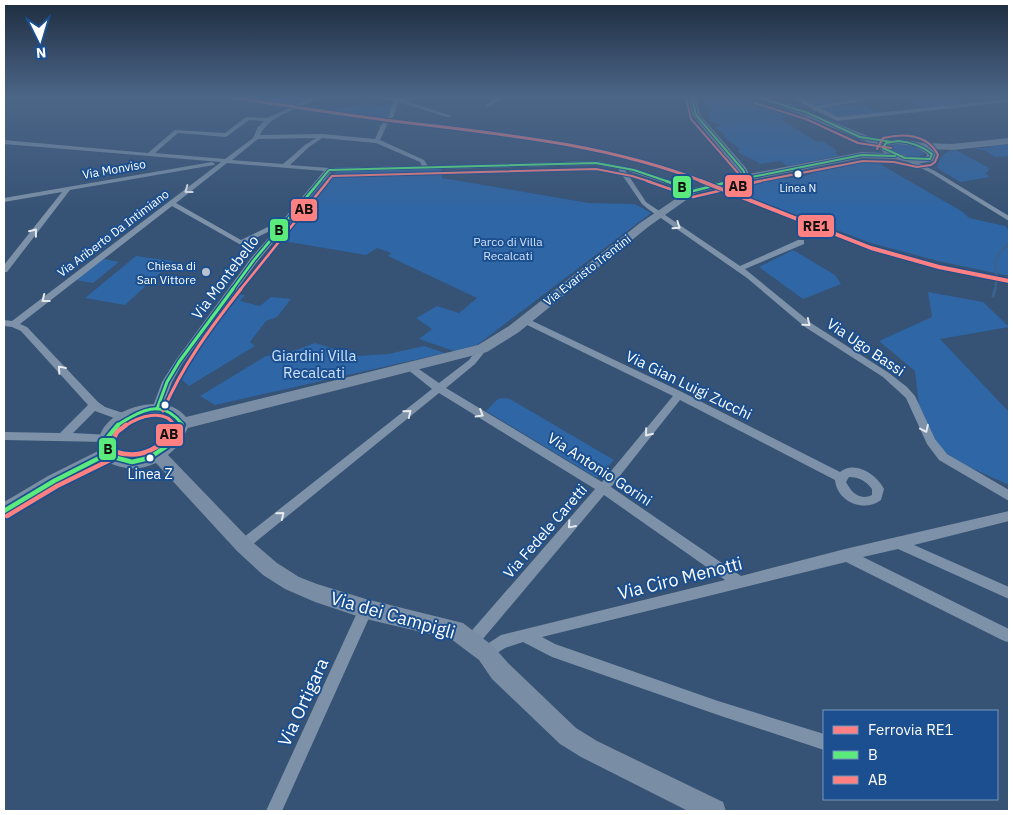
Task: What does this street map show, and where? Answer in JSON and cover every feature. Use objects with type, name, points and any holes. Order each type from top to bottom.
[{"type":"street","points":[[150,154],[171,135]]},
{"type":"street","points":[[376,142],[379,135]]},
{"type":"street","points":[[713,135],[743,170],[745,174],[741,179]]},
{"type":"street","points":[[856,135],[887,146],[894,156]]},
{"type":"street","points":[[285,166],[307,146],[322,136]]},
{"type":"street","points":[[258,137],[322,136],[376,142],[422,161],[426,167]]},
{"type":"street","name":"Via Ariberto Da Intimiano","points":[[14,324],[258,137]]},
{"type":"street","points":[[873,154],[887,146],[911,143],[920,146],[952,147],[1009,141]]},
{"type":"street","points":[[4,142],[328,170],[596,163],[652,175],[693,191],[741,179],[873,154],[894,156],[908,160],[933,172],[1009,220]]},
{"type":"street","points":[[920,146],[931,157],[933,172]]},
{"type":"street","points":[[908,160],[931,157],[952,147]]},
{"type":"street","name":"Via Monviso","points":[[4,200],[228,161]]},
{"type":"street","name":"Via Ugo Bassi","points":[[620,167],[644,203],[738,269],[785,304],[808,325],[886,375],[904,389],[910,396],[931,441],[943,457],[1009,496]]},
{"type":"street","name":"Via Montebello","points":[[157,409],[167,382],[179,362],[254,260],[328,170]]},
{"type":"street","points":[[4,270],[68,189]]},
{"type":"street","name":"Via Evaristo Trentini","points":[[482,350],[524,320],[659,214],[693,191]]},
{"type":"street","points":[[171,203],[241,243],[287,219]]},
{"type":"street","points":[[738,269],[801,242]]},
{"type":"street","name":"Via Gian Luigi Zucchi","points":[[524,320],[679,395],[841,478]]},
{"type":"street","points":[[4,323],[14,324],[24,329],[94,405],[125,418]]},
{"type":"street","points":[[182,424],[482,350]]},
{"type":"street","points":[[243,545],[472,362],[482,350]]},
{"type":"street","name":"Via Antonio Gorini","points":[[410,367],[438,388],[603,488],[740,583]]},
{"type":"street","name":"Via Fedele Caretti","points":[[479,647],[603,488],[679,395]]},
{"type":"street","points":[[64,436],[94,405]]},
{"type":"street","points":[[4,511],[54,481],[107,445],[113,428],[125,418],[146,409],[157,409],[175,414],[182,424]]},
{"type":"street","points":[[4,436],[64,436],[107,445],[116,459],[131,462],[150,458],[158,454],[175,440],[182,424]]},
{"type":"street","name":"Via dei Campigli","points":[[158,454],[243,545],[270,570],[292,583],[315,593],[366,609],[456,630],[479,647],[500,671],[568,736],[589,749],[714,811]]},
{"type":"street","name":"Via Ciro Menotti","points":[[479,647],[740,583],[844,555],[1009,516]]},
{"type":"street","points":[[898,543],[1009,593]]},
{"type":"street","points":[[844,555],[1007,635]]},
{"type":"street","name":"Via Ortigara","points":[[274,811],[366,609]]},
{"type":"street","points":[[524,635],[552,650],[718,708],[823,742]]},
{"type":"green space","points":[[725,135],[806,135],[815,141],[824,142],[836,150],[836,154],[839,156],[787,166],[780,161],[760,164],[738,152],[740,149],[724,137]]},
{"type":"green space","points":[[896,144],[911,146],[924,154],[920,157],[911,158],[890,149],[890,147]]},
{"type":"green space","points":[[1009,144],[1009,156],[995,157],[986,151],[972,148],[990,148],[990,146]]},
{"type":"green space","points":[[956,150],[989,168],[988,172],[985,173],[990,177],[960,182],[937,168],[943,155]]},
{"type":"green space","points":[[873,160],[963,212],[969,218],[1005,226],[1009,230],[1009,276],[938,261],[871,243],[726,188],[770,180],[802,177],[833,166]]},
{"type":"green space","name":"Parco di Villa Recalcati","points":[[441,169],[442,178],[589,203],[635,204],[651,213],[477,345],[454,351],[419,339],[432,329],[416,318],[437,306],[459,313],[477,298],[388,256],[391,253],[377,248],[366,255],[277,240],[324,178],[339,171]]},
{"type":"green space","points":[[793,250],[835,275],[841,284],[803,299],[759,267]]},
{"type":"green space","points":[[136,256],[173,261],[125,305],[85,298]]},
{"type":"green space","points":[[104,259],[119,262],[93,283],[76,280]]},
{"type":"green space","points":[[928,292],[983,302],[1009,327],[940,339],[1009,412],[1009,485],[967,466],[943,451],[930,431],[919,405],[915,371],[879,341],[932,317]]},
{"type":"green space","points":[[237,295],[245,295],[240,301],[260,306],[271,297],[291,299],[277,317],[266,321],[250,342],[255,346],[189,386],[179,377],[189,360]]},
{"type":"green space","name":"Giardini Villa Recalcati","points":[[315,343],[357,356],[388,354],[424,346],[445,353],[215,405],[200,396],[266,356],[282,355]]},
{"type":"green space","points":[[498,399],[510,399],[614,460],[597,478],[486,411]]},
{"type":"waterway","points":[[995,290],[996,261],[1002,250],[1009,243]]},
{"type":"waterway","points":[[993,296],[995,289]]},
{"type":"rail line","name":"RE1","points":[[506,135],[538,139],[622,155],[680,173],[871,248],[939,267],[1009,281]]},
{"type":"transit line","name":"AB","points":[[705,135],[738,173],[736,175]]},
{"type":"transit line","name":"B","points":[[713,135],[743,170],[745,174],[741,179]]},
{"type":"transit line","name":"AB","points":[[841,135],[858,143],[891,148]]},
{"type":"transit line","name":"B","points":[[856,135],[892,142]]},
{"type":"transit line","name":"AB","points":[[163,411],[182,371],[205,337],[262,261],[332,176],[596,169],[632,176],[693,197],[742,185],[863,161],[894,162],[917,167],[931,165],[935,162],[938,155],[930,143],[923,139],[906,136],[883,138],[877,149]]},
{"type":"transit line","name":"B","points":[[898,141],[912,143],[924,148],[932,154],[930,159],[917,160],[905,158],[883,148],[886,143],[898,141]]},
{"type":"transit line","name":"B","points":[[157,409],[167,382],[179,362],[254,260],[329,170],[596,163],[634,170],[693,191],[741,179],[862,155],[895,156]]},
{"type":"transit line","name":"B","points":[[146,409],[167,411],[182,424],[167,446],[149,458],[132,462],[117,458],[108,449],[108,437],[119,423],[146,409]]},
{"type":"transit line","name":"AB","points":[[147,415],[159,416],[172,422],[175,425],[171,433],[158,446],[142,454],[134,456],[116,452],[112,442],[117,432],[126,425],[147,415]]},
{"type":"transit line","name":"B","points":[[4,511],[54,481],[109,453]]},
{"type":"transit line","name":"AB","points":[[7,516],[57,486],[112,459]]},
{"type":"place","name":"Linea N","points":[[798,174]]},
{"type":"place","name":"Chiesa di San Vittore","points":[[206,272]]},
{"type":"place","name":"Linea Z","points":[[150,458]]}]
